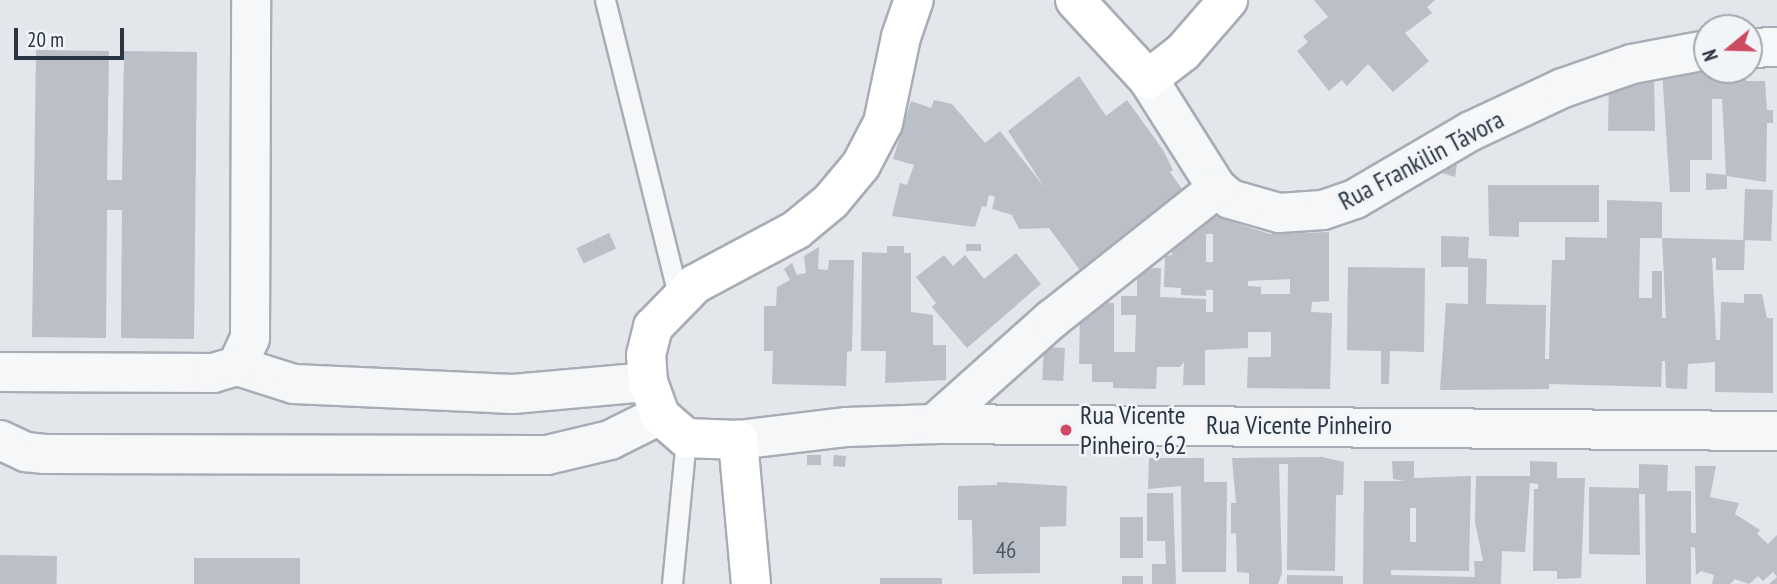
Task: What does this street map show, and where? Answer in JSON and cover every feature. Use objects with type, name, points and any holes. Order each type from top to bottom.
[{"type":"street","points":[[237,366],[250,338],[251,0]]},
{"type":"street","points":[[665,412],[646,355],[653,327],[679,298],[796,230],[831,201],[861,165],[883,123],[901,37],[915,0]]},
{"type":"street","points":[[1075,0],[1148,79],[1183,52],[1228,0]]},
{"type":"street","name":"Rua Frankilin Távora","points":[[1148,79],[1217,188],[1230,199],[1279,213],[1323,210],[1354,199],[1471,131],[1563,88],[1632,64],[1693,53]]},
{"type":"street","points":[[934,424],[1052,319],[1217,188]]},
{"type":"street","points":[[0,372],[213,373],[237,366],[294,384],[513,394],[665,412],[738,440],[751,584]]},
{"type":"street","points":[[0,440],[26,452],[46,454],[547,455],[610,440],[665,412]]},
{"type":"street","name":"Rua Vicente Pinheiro","points":[[738,440],[847,427],[934,424],[1777,431]]},
{"type":"lane","points":[[604,0],[679,298]]},
{"type":"lane","points":[[665,412],[672,584]]},
{"type":"building","points":[[1314,0],[1435,0],[1427,7],[1432,13],[1405,33],[1429,61],[1393,92],[1368,64],[1347,86],[1342,80],[1329,91],[1297,51],[1308,42],[1303,36],[1328,17]]},
{"type":"building","points":[[36,50],[109,51],[107,180],[122,180],[124,51],[197,52],[194,339],[121,338],[122,210],[107,210],[106,338],[32,337]]},
{"type":"building","points":[[1662,71],[1693,71],[1693,84],[1763,84],[1765,81],[1767,110],[1773,110],[1773,123],[1767,123],[1766,182],[1727,176],[1727,189],[1706,190],[1706,173],[1726,175],[1722,99],[1712,99],[1712,160],[1690,160],[1690,192],[1670,192]]},
{"type":"building","points":[[1654,75],[1655,131],[1608,131],[1609,81]]},
{"type":"building","points":[[1079,76],[1106,116],[1127,100],[1163,150],[1173,170],[1170,172],[1187,196],[1085,277],[1049,228],[1019,229],[1012,215],[992,209],[995,197],[989,195],[975,227],[892,216],[900,183],[907,185],[914,165],[893,159],[911,101],[931,108],[934,100],[952,104],[985,143],[1000,131],[1045,188],[1008,131]]},
{"type":"building","points":[[1449,163],[1457,165],[1455,177],[1442,173]]},
{"type":"building","points":[[1488,185],[1599,185],[1599,222],[1519,222],[1519,237],[1489,236]]},
{"type":"building","points":[[1745,189],[1773,190],[1771,241],[1743,240]]},
{"type":"building","points":[[1607,200],[1662,202],[1662,238],[1745,240],[1744,270],[1716,270],[1716,258],[1712,258],[1716,340],[1720,340],[1721,302],[1744,303],[1744,294],[1762,294],[1767,318],[1773,318],[1773,393],[1715,392],[1715,362],[1688,364],[1687,389],[1666,388],[1665,361],[1662,361],[1661,387],[1549,384],[1549,389],[1440,390],[1446,303],[1468,304],[1468,267],[1441,267],[1441,236],[1469,237],[1468,258],[1487,259],[1486,304],[1546,305],[1545,359],[1549,359],[1552,260],[1565,260],[1565,237],[1607,238]],"holes":[[[1640,238],[1662,238],[1666,318],[1662,318],[1662,271],[1652,271],[1652,298],[1639,298]]]},
{"type":"building","points":[[1207,214],[1270,234],[1329,232],[1329,301],[1312,302],[1311,312],[1332,313],[1330,389],[1247,388],[1248,357],[1271,357],[1271,332],[1248,332],[1248,348],[1205,350],[1205,385],[1183,385],[1184,362],[1180,367],[1157,367],[1156,389],[1113,388],[1113,382],[1092,382],[1092,364],[1079,364],[1080,316],[1092,316],[1092,302],[1114,303],[1114,352],[1135,352],[1136,315],[1121,315],[1121,296],[1137,296],[1137,268],[1161,268],[1160,297],[1206,299],[1206,312],[1213,312],[1213,290],[1206,290],[1206,296],[1181,295],[1181,288],[1164,287],[1165,256],[1172,255],[1172,235]],"holes":[[[1206,234],[1213,234],[1213,262],[1206,262]],[[1290,279],[1290,294],[1261,294],[1261,287],[1248,286],[1248,281]]]},
{"type":"building","points":[[609,233],[616,248],[584,264],[576,248]]},
{"type":"building","points":[[966,244],[981,244],[981,251],[966,251]]},
{"type":"building","points":[[887,246],[904,246],[904,253],[911,253],[911,312],[933,315],[933,345],[946,345],[946,380],[885,383],[886,351],[861,351],[862,252],[887,253]]},
{"type":"building","points":[[819,247],[818,269],[828,270],[829,260],[854,260],[852,351],[847,352],[846,386],[772,384],[773,351],[764,351],[764,306],[776,306],[777,287],[790,280],[784,269],[792,263],[797,275],[806,273],[804,256]]},
{"type":"building","points":[[1016,253],[1041,284],[967,348],[932,307],[936,303],[916,277],[944,255],[953,266],[965,255],[984,279]]},
{"type":"building","points":[[1348,267],[1425,268],[1424,352],[1390,351],[1389,384],[1381,384],[1381,351],[1347,350]]},
{"type":"building","points":[[1044,347],[1065,348],[1063,381],[1042,380]]},
{"type":"building","points":[[807,455],[821,455],[821,465],[807,465]]},
{"type":"building","points":[[834,455],[846,456],[845,467],[833,466]]},
{"type":"building","points":[[1322,457],[1344,462],[1343,495],[1336,495],[1335,571],[1287,570],[1288,464],[1279,464],[1282,573],[1278,584],[1249,584],[1249,573],[1237,572],[1236,533],[1231,534],[1231,503],[1236,503],[1232,458]]},
{"type":"building","points":[[1149,458],[1204,458],[1204,482],[1227,482],[1226,572],[1182,572],[1181,486],[1148,489]]},
{"type":"building","points":[[1392,461],[1414,461],[1414,478],[1471,476],[1469,571],[1391,570],[1391,575],[1475,577],[1474,561],[1483,561],[1475,522],[1476,476],[1530,476],[1530,461],[1557,462],[1557,478],[1585,478],[1581,578],[1557,579],[1557,571],[1533,571],[1534,489],[1538,489],[1538,484],[1530,483],[1525,552],[1502,551],[1501,584],[1363,584],[1364,481],[1405,481],[1393,479]],"holes":[[[1410,508],[1416,508],[1416,542],[1410,542]]]},
{"type":"building","points":[[1639,464],[1668,465],[1667,491],[1691,491],[1691,533],[1696,533],[1695,466],[1716,466],[1710,497],[1739,503],[1735,514],[1760,530],[1757,534],[1768,544],[1777,535],[1777,577],[1773,572],[1763,581],[1758,576],[1749,584],[1735,579],[1730,584],[1712,584],[1714,575],[1701,571],[1696,575],[1695,548],[1691,547],[1691,584],[1646,584],[1645,494],[1639,494],[1640,555],[1589,554],[1589,487],[1639,488]]},
{"type":"building","points":[[997,482],[1067,486],[1066,526],[1040,527],[1040,573],[973,574],[972,520],[958,520],[958,486],[997,485]]},
{"type":"building","points":[[1147,493],[1173,493],[1176,584],[1152,584],[1152,564],[1166,564],[1165,541],[1147,541]]},
{"type":"building","points":[[1120,517],[1143,517],[1143,558],[1120,558]]},
{"type":"building","points":[[0,555],[57,556],[57,584],[0,584]]},
{"type":"building","points":[[194,558],[300,558],[300,584],[194,584]]},
{"type":"building","points":[[1287,575],[1343,576],[1343,584],[1287,584]]},
{"type":"building","points":[[1122,576],[1143,576],[1143,584],[1122,584]]},
{"type":"building","points":[[880,578],[942,578],[942,584],[880,584]]},
{"type":"place","name":"Rua Vicente Pinheiro, 62","points":[[1066,430]]}]
